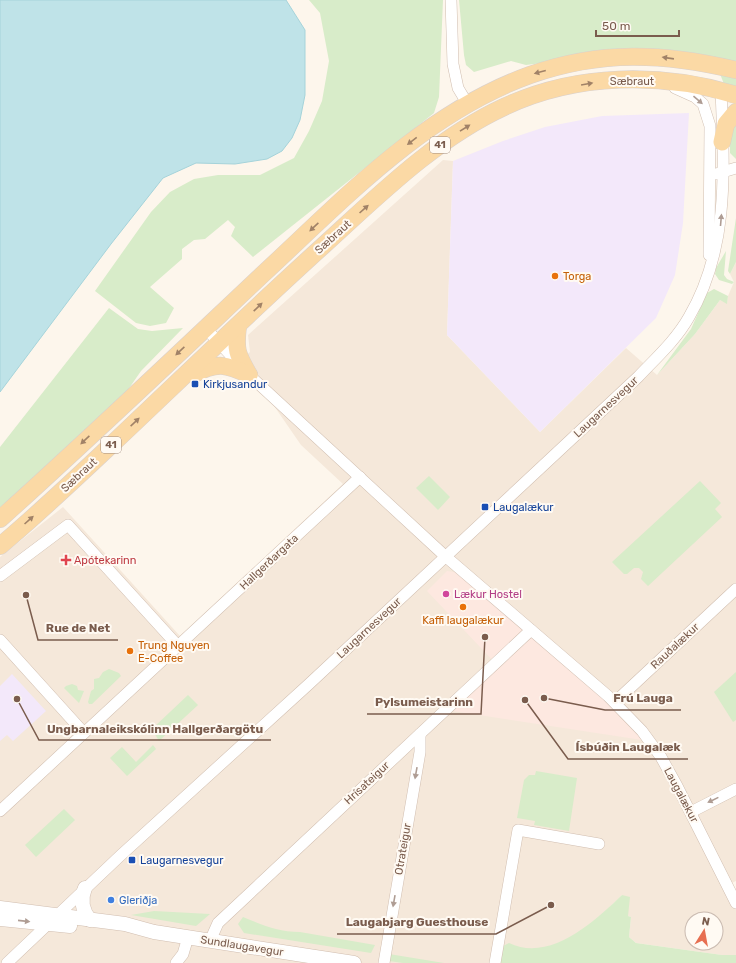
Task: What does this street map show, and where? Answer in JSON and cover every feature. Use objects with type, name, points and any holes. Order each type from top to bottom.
[{"type":"main road","name":"Sæbraut","points":[[0,518],[345,198],[420,135],[467,103],[532,74],[561,66],[618,56],[656,56],[706,63],[736,70]]},
{"type":"main road","points":[[706,63],[728,93]]},
{"type":"main road","name":"Sæbraut","points":[[0,546],[300,267],[393,184],[447,140],[472,124],[506,106],[560,88],[617,78],[666,81],[728,93]]},
{"type":"main road","points":[[722,142],[726,124],[736,112]]},
{"type":"main road","points":[[238,326],[236,346],[238,356],[249,375]]},
{"type":"main road","points":[[179,381],[206,367],[217,364],[235,368],[249,375]]},
{"type":"street","points":[[450,0],[453,64],[458,88],[467,103]]},
{"type":"street","name":"Laugarnesvegur","points":[[649,80],[683,91],[695,97],[703,104],[710,126],[710,237],[708,274]]},
{"type":"street","name":"Laugarnesvegur","points":[[7,963],[85,888],[309,684],[638,377],[669,344],[689,317],[708,274],[719,236],[723,173],[722,142],[728,93]]},
{"type":"street","points":[[710,175],[723,173],[736,168]]},
{"type":"street","points":[[209,324],[210,333],[249,375],[445,556]]},
{"type":"street","name":"Hallgerðargata","points":[[0,811],[360,477]]},
{"type":"street","points":[[0,576],[68,525],[178,646]]},
{"type":"street","name":"Laugalækur","points":[[445,556],[615,702],[642,731],[660,757],[732,881],[736,903]]},
{"type":"street","name":"Rauðalækur","points":[[615,702],[736,589]]},
{"type":"street","name":"Hrísateigur","points":[[210,941],[218,923],[531,630]]},
{"type":"street","points":[[0,640],[84,733]]},
{"type":"street","name":"Otrateigur","points":[[384,963],[420,752],[420,734]]},
{"type":"street","points":[[691,812],[736,789]]},
{"type":"street","points":[[495,963],[518,830],[599,844]]},
{"type":"street","points":[[85,888],[82,902],[84,911],[90,920]]},
{"type":"street","points":[[0,908],[51,920]]},
{"type":"street","points":[[0,919],[51,920]]},
{"type":"street","name":"Sundlaugavegur","points":[[51,920],[90,920],[132,926],[154,932],[210,941],[296,959],[354,963]]},
{"type":"street","name":"Sundlaugavegur","points":[[51,920],[142,933],[154,932]]},
{"type":"street","points":[[176,963],[183,954],[188,937]]},
{"type":"shaded area","points":[[689,113],[683,223],[675,275],[656,318],[540,432],[447,335],[453,161],[503,141],[545,127],[602,116]]},
{"type":"shaded area","points":[[443,160],[453,161],[447,335],[540,432],[626,348],[657,375],[695,334],[720,300],[727,303],[728,296],[734,282],[730,274],[736,262],[736,881],[729,884],[736,900],[736,955],[722,955],[693,951],[724,951],[724,911],[684,911],[684,950],[636,943],[629,937],[631,917],[628,916],[622,895],[587,930],[560,947],[541,951],[517,948],[498,963],[0,963],[0,557],[63,507],[180,636],[343,484],[301,445],[272,403],[233,365],[250,352],[248,335]]},
{"type":"shaded area","points":[[447,571],[460,573],[613,704],[642,740],[452,711],[498,666],[427,591]]},
{"type":"shaded area","points":[[12,674],[46,711],[13,741],[7,735],[0,741],[0,686]]},
{"type":"green space","points":[[309,0],[443,0],[439,97],[434,113],[253,257],[231,236],[235,227],[228,220],[205,239],[194,240],[182,249],[182,259],[150,287],[174,308],[166,323],[150,326],[136,323],[95,291],[151,212],[170,192],[194,179],[218,175],[260,175],[294,158],[309,131],[322,101],[329,61],[320,13]]},
{"type":"green space","points":[[459,0],[736,0],[736,66],[542,63],[526,65],[511,61],[474,72],[466,65]]},
{"type":"green space","points":[[720,74],[736,79],[736,88],[724,84]]},
{"type":"green space","points":[[736,116],[736,159],[730,153],[730,137]]},
{"type":"green space","points":[[736,218],[736,262],[730,274],[728,271]]},
{"type":"green space","points":[[726,251],[724,275],[727,279],[734,282],[732,284],[719,280],[715,274],[716,268]]},
{"type":"green space","points":[[714,289],[728,296],[727,304],[720,300],[695,334],[657,375],[691,329],[707,293]]},
{"type":"green space","points":[[109,308],[138,329],[152,331],[183,328],[141,371],[123,397],[0,509],[0,447]]},
{"type":"green space","points":[[429,476],[450,497],[438,510],[416,488]]},
{"type":"green space","points":[[700,481],[721,503],[715,509],[722,517],[648,586],[641,579],[643,572],[639,568],[634,568],[627,574],[624,574],[612,562]]},
{"type":"green space","points":[[109,669],[119,673],[121,676],[92,704],[89,704],[88,702],[91,691],[94,689],[94,679],[99,678],[103,672]]},
{"type":"green space","points":[[736,672],[736,720],[733,722],[714,692]]},
{"type":"green space","points":[[72,684],[77,686],[78,690],[84,691],[79,703],[64,688]]},
{"type":"green space","points":[[188,695],[198,705],[159,741],[152,729]]},
{"type":"green space","points":[[153,745],[156,749],[127,776],[110,758],[122,747],[136,762]]},
{"type":"green space","points":[[536,771],[577,778],[569,831],[534,825],[535,821],[517,818],[524,780],[529,775],[535,775]]},
{"type":"green space","points":[[64,809],[75,820],[36,857],[25,845]]},
{"type":"green space","points":[[622,895],[630,897],[628,916],[631,917],[629,937],[636,943],[684,950],[684,951],[736,955],[736,963],[498,963],[499,948],[509,943],[525,948],[540,948],[571,936],[599,916]]},
{"type":"green space","points":[[154,911],[210,914],[196,926],[131,915]]},
{"type":"green space","points":[[243,917],[264,925],[292,932],[300,932],[375,945],[371,953],[244,933],[238,924]]},
{"type":"green space","points":[[389,954],[444,963],[403,963],[389,961]]},
{"type":"water","points":[[0,0],[286,0],[305,30],[305,95],[300,120],[292,138],[282,151],[267,159],[235,164],[196,163],[163,178],[111,244],[0,392]]},
{"type":"place","name":"Torga","points":[[555,276]]},
{"type":"place","name":"Kirkjusandur","points":[[195,384]]},
{"type":"place","name":"Laugalækur","points":[[485,507]]},
{"type":"place","name":"Apótekarinn","points":[[66,560]]},
{"type":"place","name":"Lækur Hostel","points":[[446,594]]},
{"type":"place","name":"Rue de Net","points":[[26,595]]},
{"type":"place","name":"Kaffi laugalækur","points":[[463,607]]},
{"type":"place","name":"Pylsumeistarinn","points":[[485,637]]},
{"type":"place","name":"Trung Nguyen E-Coffee","points":[[130,651]]},
{"type":"place","name":"Frú Lauga","points":[[544,698]]},
{"type":"place","name":"Ungbarnaleikskólinn Hallgerðargötu","points":[[17,699]]},
{"type":"place","name":"Ísbúðin Laugalæk","points":[[525,700]]},
{"type":"place","name":"Laugarnesvegur","points":[[132,860]]},
{"type":"place","name":"Gleriðja","points":[[111,900]]},
{"type":"place","name":"Laugabjarg Guesthouse","points":[[551,905]]}]
